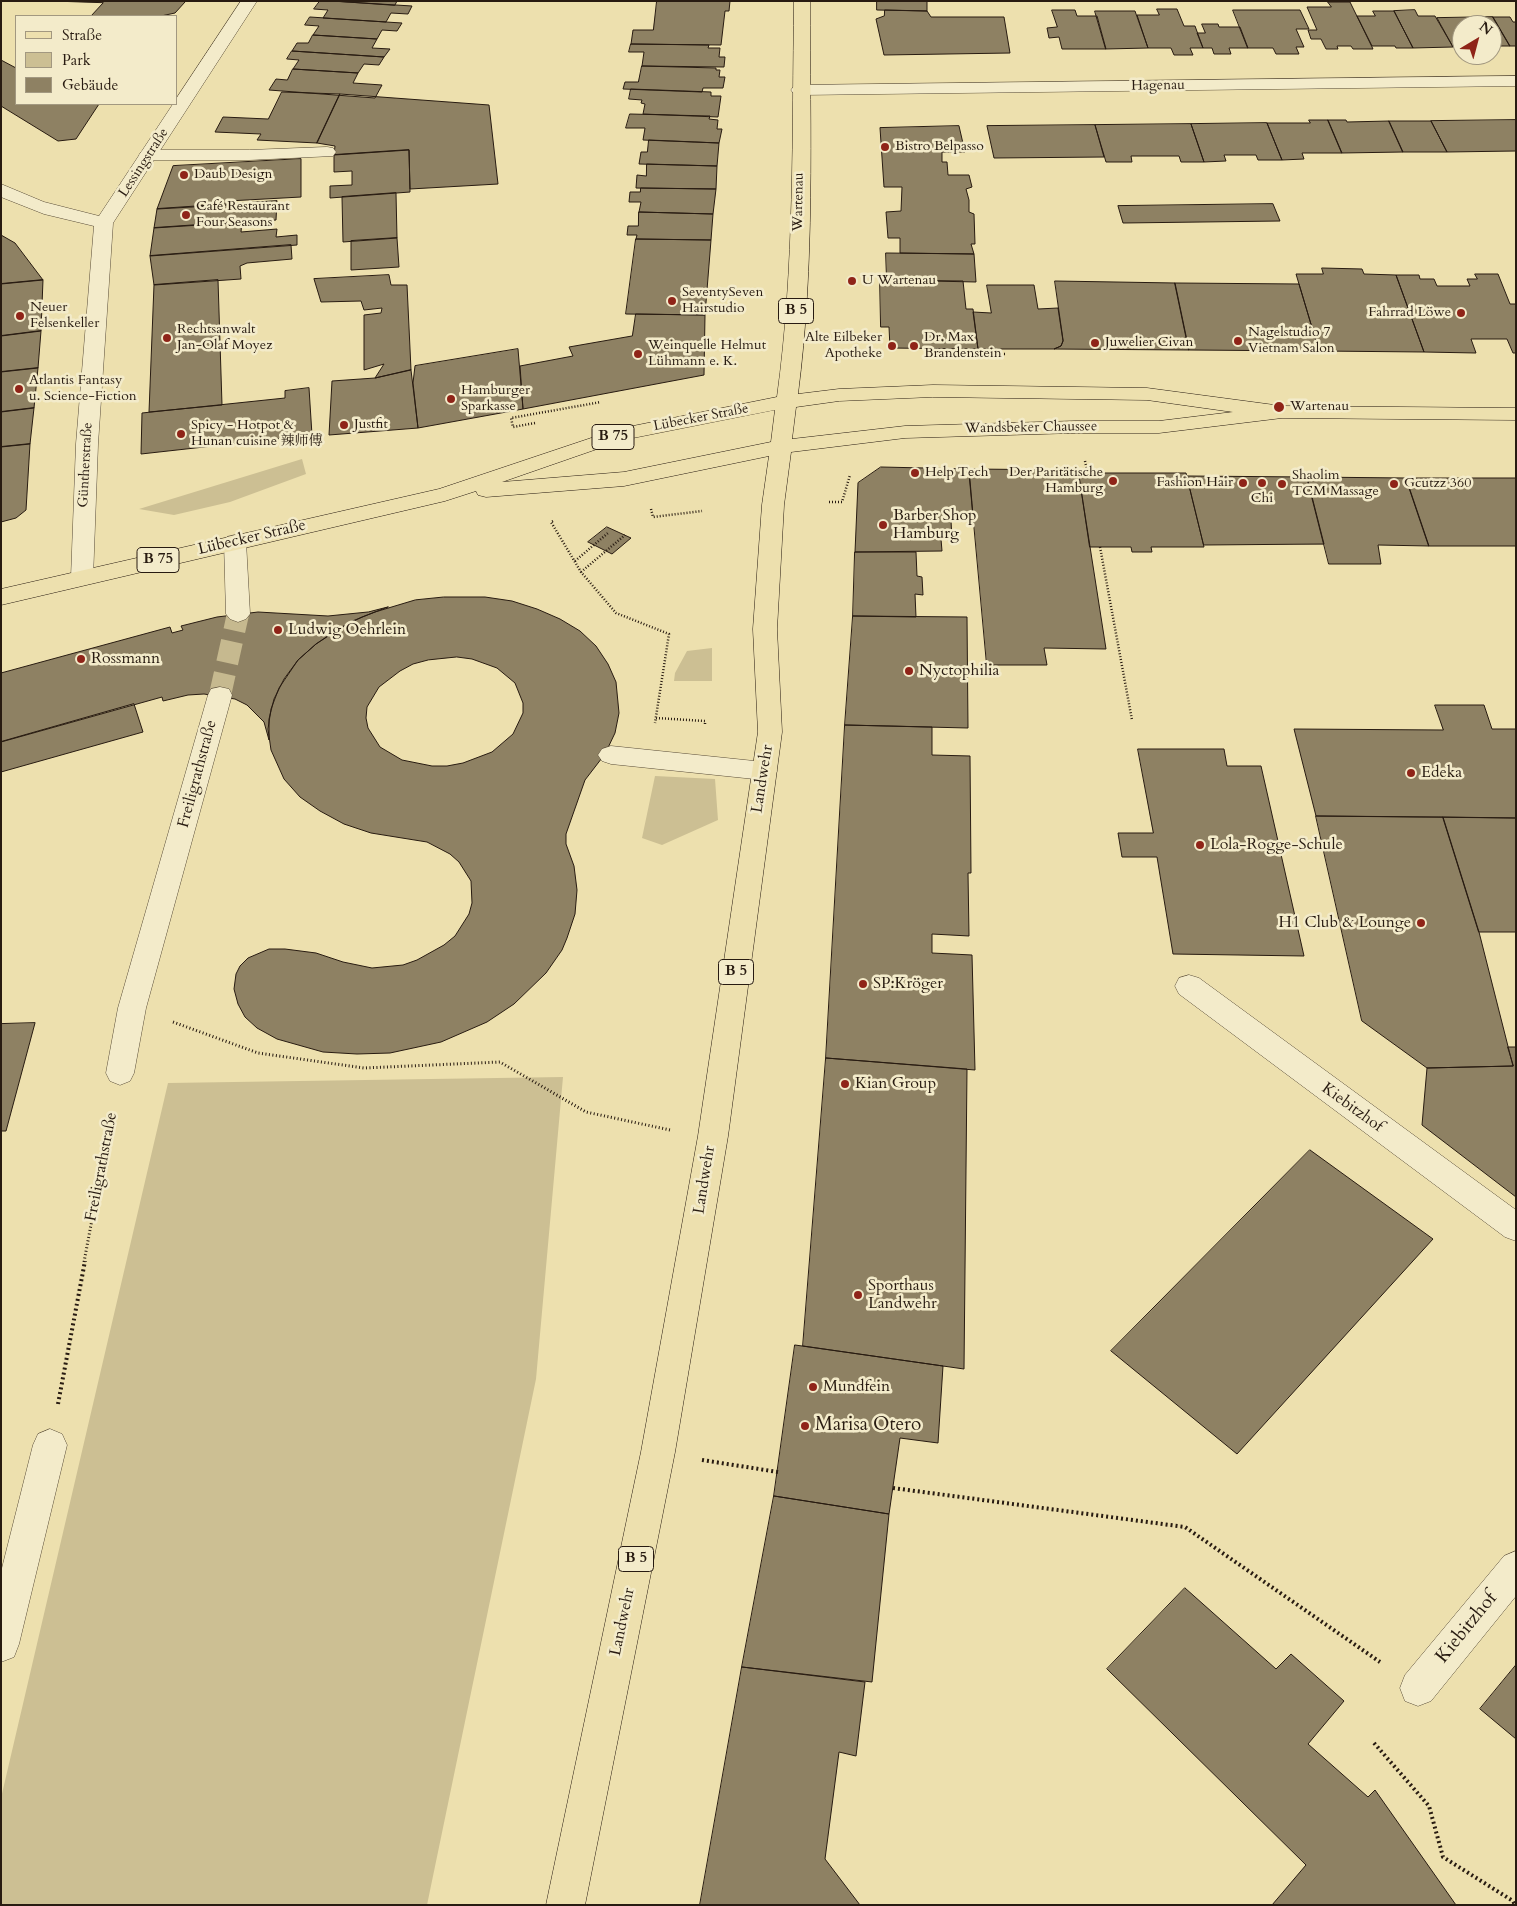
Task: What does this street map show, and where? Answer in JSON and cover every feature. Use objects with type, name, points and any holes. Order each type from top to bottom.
[{"type":"main road","name":"Wartenau","points":[[786,402],[795,339],[800,220],[802,1]]},
{"type":"main road","name":"Wandsbeker Chaussee","points":[[786,402],[839,395],[933,391],[1147,394],[1282,412],[1516,414]]},
{"type":"main road","name":"B 5","points":[[780,447],[786,402]]},
{"type":"main road","name":"Lübecker Straße","points":[[1,597],[445,494],[618,435],[786,402]]},
{"type":"main road","name":"Wandsbeker Chaussee","points":[[780,447],[905,432],[1075,426],[1159,427],[1282,412]]},
{"type":"main road","name":"Lübecker Straße","points":[[445,494],[624,479],[780,447]]},
{"type":"main road","name":"Landwehr","points":[[564,1905],[658,1452],[713,1136],[770,732],[764,629],[773,506],[780,447]]},
{"type":"street","name":"Lessingstraße","points":[[104,223],[249,1]]},
{"type":"street","name":"Hagenau","points":[[800,90],[1516,81]]},
{"type":"street","points":[[148,155],[248,155],[327,152]]},
{"type":"street","points":[[1,188],[14,197],[55,211],[104,223]]},
{"type":"street","name":"Güntherstraße","points":[[82,578],[83,508],[104,223]]},
{"type":"street","points":[[235,542],[238,614]]},
{"type":"street","name":"Freiligrathstraße","points":[[120,1073],[132,1008],[220,695]]},
{"type":"street","points":[[611,755],[764,771]]},
{"type":"street","name":"Kiebitzhof","points":[[1189,986],[1516,1228]]},
{"type":"street","points":[[1,1644],[50,1445]]},
{"type":"street","name":"Kiebitzhof","points":[[1418,1688],[1516,1568]]},
{"type":"path","points":[[525,425],[514,427],[511,418],[608,400]]},
{"type":"path","points":[[829,502],[842,502],[850,474]]},
{"type":"path","points":[[651,508],[653,517],[702,511]]},
{"type":"path","points":[[560,520],[551,522],[581,572],[616,613],[669,634],[649,759]]},
{"type":"path","points":[[575,561],[608,533]]},
{"type":"path","points":[[581,572],[625,535]]},
{"type":"path","points":[[1100,547],[1132,720]]},
{"type":"path","points":[[132,1008],[258,1053],[364,1068],[500,1062],[586,1112],[655,1128],[713,1136]]},
{"type":"path","name":"Freiligrathstraße","points":[[50,1445],[120,1073]]},
{"type":"path","points":[[658,1452],[778,1472]]},
{"type":"path","points":[[893,1488],[1185,1527],[1418,1688]]},
{"type":"path","points":[[1374,1743],[1429,1806],[1443,1857],[1513,1901],[1516,1905]]},
{"type":"green space","points":[[302,459],[306,474],[230,502],[174,515],[139,509]]},
{"type":"green space","points":[[712,648],[712,681],[674,681],[675,673],[687,651]]},
{"type":"green space","points":[[655,776],[715,779],[718,820],[662,845],[642,838]]},
{"type":"green space","points":[[563,1077],[536,1379],[427,1905],[1,1905],[1,1798],[168,1083]]},
{"type":"building","points":[[53,1],[185,2],[175,13],[166,15],[92,15],[103,3]]},
{"type":"building","points":[[320,1],[412,6],[408,14],[391,13],[386,22],[323,18],[328,10],[314,9]]},
{"type":"building","points":[[334,1],[397,1],[395,5]]},
{"type":"building","points":[[657,1],[730,1],[729,11],[725,11],[721,45],[631,44],[633,30],[653,30]]},
{"type":"building","points":[[877,1],[927,1],[927,11],[877,10]]},
{"type":"building","points":[[1328,2],[1350,2],[1373,49],[1353,49],[1351,46],[1337,46],[1338,49],[1326,49],[1321,39],[1311,39],[1308,30],[1317,30],[1307,7],[1331,7]]},
{"type":"building","points":[[1157,9],[1177,9],[1184,26],[1195,26],[1203,48],[1190,48],[1193,55],[1174,55],[1171,48],[1148,48],[1137,15],[1159,15]]},
{"type":"building","points":[[885,10],[927,11],[931,17],[1004,17],[1010,53],[884,55],[876,19],[884,16]]},
{"type":"building","points":[[1052,10],[1075,10],[1077,16],[1097,16],[1106,49],[1062,49],[1059,37],[1049,38],[1047,28],[1057,27]]},
{"type":"building","points":[[1233,10],[1300,10],[1309,29],[1296,29],[1304,47],[1296,47],[1299,54],[1276,54],[1273,48],[1248,48]]},
{"type":"building","points":[[1415,10],[1418,16],[1435,16],[1452,47],[1413,48],[1394,11]]},
{"type":"building","points":[[1095,11],[1135,11],[1148,48],[1106,49]]},
{"type":"building","points":[[1373,11],[1394,11],[1413,48],[1372,46],[1357,16],[1375,16]]},
{"type":"building","points":[[310,17],[402,23],[397,31],[382,30],[377,39],[313,35],[319,26],[305,25]]},
{"type":"building","points":[[1502,17],[1510,17],[1513,22],[1516,22],[1516,46],[1510,46],[1502,32]]},
{"type":"building","points":[[1437,18],[1452,18],[1452,45]]},
{"type":"building","points":[[1202,24],[1218,24],[1219,27],[1240,27],[1248,48],[1229,48],[1231,54],[1214,54],[1212,48],[1203,48],[1197,33],[1205,33]]},
{"type":"building","points":[[1502,32],[1510,46],[1502,46]]},
{"type":"building","points":[[313,35],[377,39],[372,48],[390,49],[384,57],[292,51],[297,43],[308,43]]},
{"type":"building","points":[[631,44],[709,45],[708,48],[720,48],[719,57],[725,57],[724,67],[642,66],[644,52],[629,52]]},
{"type":"building","points":[[292,51],[384,57],[379,65],[364,64],[358,73],[293,69],[299,60],[287,59]]},
{"type":"building","points":[[1,60],[15,67],[15,105],[98,105],[76,139],[58,141],[1,106]]},
{"type":"building","points":[[642,66],[716,68],[716,70],[720,70],[719,77],[725,77],[723,88],[703,88],[702,92],[623,89],[625,82],[638,82]]},
{"type":"building","points":[[293,69],[358,73],[353,83],[382,85],[375,98],[269,90],[276,79],[287,80]]},
{"type":"building","points":[[631,89],[711,92],[711,96],[721,96],[718,117],[643,114],[645,104],[641,103],[642,100],[629,99]]},
{"type":"building","points":[[282,92],[340,94],[317,143],[257,140],[261,134],[215,132],[223,117],[268,119]]},
{"type":"building","points":[[340,94],[489,105],[498,184],[410,189],[409,150],[334,155],[335,146],[317,143]]},
{"type":"building","points":[[630,114],[710,116],[709,119],[718,120],[717,129],[722,129],[719,143],[643,140],[645,128],[626,128]]},
{"type":"building","points":[[1309,120],[1328,120],[1342,153],[1302,153],[1304,159],[1282,160],[1267,123],[1310,123]]},
{"type":"building","points":[[1328,120],[1346,120],[1347,122],[1389,121],[1403,152],[1342,153]]},
{"type":"building","points":[[1516,120],[1516,151],[1447,152],[1431,121]]},
{"type":"building","points":[[1389,121],[1431,121],[1447,152],[1403,152]]},
{"type":"building","points":[[1267,123],[1282,160],[1258,160],[1256,155],[1224,155],[1226,161],[1204,162],[1191,124]]},
{"type":"building","points":[[1191,124],[1204,162],[1181,162],[1179,156],[1131,156],[1132,162],[1106,162],[1095,125]]},
{"type":"building","points":[[1095,125],[1104,157],[994,158],[987,126]]},
{"type":"building","points":[[959,126],[965,152],[942,152],[942,162],[947,162],[948,175],[969,175],[972,187],[966,189],[969,200],[969,212],[974,214],[975,244],[971,244],[974,254],[900,253],[900,238],[888,238],[886,212],[901,211],[902,187],[884,187],[880,128]]},
{"type":"building","points":[[649,140],[719,143],[717,166],[639,164],[641,152],[647,152]]},
{"type":"building","points":[[409,150],[410,192],[330,198],[330,186],[352,185],[352,171],[334,172],[334,155]]},
{"type":"building","points":[[301,159],[301,197],[228,201],[227,205],[157,209],[173,166]]},
{"type":"building","points":[[647,164],[717,166],[716,189],[636,188],[637,175],[646,176]]},
{"type":"building","points":[[641,188],[716,189],[713,214],[639,212],[641,202],[629,202],[630,192],[640,192]]},
{"type":"building","points":[[396,193],[397,238],[343,242],[342,197]]},
{"type":"building","points":[[277,201],[276,220],[154,228],[157,209]]},
{"type":"building","points":[[1273,204],[1280,221],[1123,223],[1118,206]]},
{"type":"building","points":[[639,212],[713,214],[711,240],[636,239],[637,235],[627,235],[628,226],[638,226]]},
{"type":"building","points":[[242,222],[241,232],[277,229],[276,237],[297,235],[297,245],[150,256],[154,228]]},
{"type":"building","points":[[1,235],[15,243],[43,280],[1,284]]},
{"type":"building","points":[[397,238],[399,267],[351,270],[351,241]]},
{"type":"building","points":[[636,239],[711,240],[705,315],[626,314]]},
{"type":"building","points":[[291,245],[292,259],[247,263],[240,266],[241,279],[154,285],[150,256]]},
{"type":"building","points":[[886,253],[974,254],[976,282],[887,280]]},
{"type":"building","points":[[1322,268],[1362,269],[1364,274],[1396,275],[1424,352],[1319,351],[1296,274],[1323,274]]},
{"type":"building","points":[[1475,274],[1498,274],[1510,304],[1516,304],[1516,353],[1513,353],[1507,339],[1471,339],[1476,353],[1424,352],[1396,275],[1419,275],[1420,279],[1434,279],[1437,286],[1470,286],[1467,279],[1477,279]]},
{"type":"building","points":[[389,275],[391,285],[407,285],[411,370],[375,378],[384,364],[364,370],[364,315],[381,313],[382,308],[364,310],[361,301],[321,302],[314,279]]},
{"type":"building","points":[[43,280],[41,331],[1,336],[1,284]]},
{"type":"building","points":[[218,280],[222,405],[149,412],[154,285]]},
{"type":"building","points":[[880,280],[963,281],[966,309],[973,309],[978,349],[890,348],[889,327],[881,327]]},
{"type":"building","points":[[1055,281],[1175,283],[1189,350],[1054,349],[1061,346],[1063,341]]},
{"type":"building","points":[[1175,283],[1299,284],[1319,351],[1189,350]]},
{"type":"building","points":[[987,285],[1034,285],[1038,309],[1058,308],[1063,341],[1061,346],[1054,349],[978,349],[973,312],[991,313]]},
{"type":"building","points":[[636,314],[705,315],[704,375],[523,409],[520,366],[573,356],[569,347],[632,336]]},
{"type":"building","points":[[41,331],[38,368],[1,372],[1,336]]},
{"type":"building","points":[[518,349],[523,409],[418,428],[413,383],[415,366]]},
{"type":"building","points":[[38,368],[34,408],[1,412],[1,372]]},
{"type":"building","points":[[411,370],[418,428],[329,435],[332,381],[375,378]]},
{"type":"building","points":[[309,388],[312,435],[141,454],[142,413],[285,398],[285,391]]},
{"type":"building","points":[[34,408],[30,444],[1,447],[1,412]]},
{"type":"building","points":[[30,444],[26,510],[16,518],[1,522],[1,447]]},
{"type":"building","points":[[881,467],[969,469],[973,515],[943,515],[945,520],[951,520],[952,540],[941,539],[942,551],[855,552],[858,483]]},
{"type":"building","points":[[969,469],[1078,470],[1106,649],[1044,648],[1047,665],[987,665]]},
{"type":"building","points":[[1079,473],[1186,473],[1204,547],[1151,547],[1152,552],[1132,552],[1131,547],[1090,547]]},
{"type":"building","points":[[1187,476],[1307,477],[1324,544],[1204,545]]},
{"type":"building","points":[[1307,477],[1406,478],[1429,546],[1378,545],[1381,564],[1329,564]]},
{"type":"building","points":[[1406,478],[1516,478],[1516,546],[1429,546]]},
{"type":"building","points":[[607,527],[631,538],[612,554],[588,542]]},
{"type":"building","points":[[855,552],[916,552],[917,576],[922,577],[923,595],[915,594],[916,617],[853,616]]},
{"type":"building","points":[[444,597],[485,597],[512,601],[560,619],[580,631],[596,646],[608,664],[616,682],[619,713],[615,733],[605,754],[585,780],[566,834],[566,844],[574,866],[577,890],[575,914],[562,950],[546,973],[514,1004],[487,1022],[441,1042],[390,1053],[323,1052],[277,1039],[257,1028],[245,1017],[238,1004],[234,989],[236,974],[240,966],[248,958],[269,949],[316,953],[343,962],[372,968],[403,965],[417,960],[444,945],[455,936],[469,914],[472,903],[471,881],[459,862],[450,854],[427,842],[371,833],[344,824],[300,797],[284,779],[271,750],[268,729],[271,709],[279,688],[298,660],[316,644],[350,622],[415,600]],"holes":[[[457,657],[472,659],[497,668],[515,683],[523,703],[523,713],[513,734],[492,752],[463,763],[447,766],[432,766],[402,760],[380,747],[368,728],[366,718],[367,707],[379,687],[413,664],[428,660]]]},
{"type":"building","points":[[388,607],[338,629],[316,644],[298,660],[284,679],[274,699],[269,719],[269,740],[264,722],[247,705],[235,699],[204,694],[188,695],[163,701],[162,697],[1,742],[1,673],[170,627],[172,633],[183,630],[181,626],[217,617],[258,612],[328,616],[368,612]]},
{"type":"building","points":[[853,616],[967,617],[968,728],[845,725]]},
{"type":"building","points":[[134,704],[143,732],[1,772],[1,742]]},
{"type":"building","name":"Edeka","points":[[1435,705],[1484,705],[1492,729],[1516,729],[1516,818],[1316,816],[1294,729],[1443,730]]},
{"type":"building","points":[[845,725],[932,727],[932,755],[970,756],[971,873],[968,873],[969,936],[932,934],[932,953],[972,955],[975,1070],[826,1058]]},
{"type":"building","name":"Lola-Rogge-Schule","points":[[1138,749],[1224,749],[1227,766],[1261,766],[1304,956],[1173,954],[1157,857],[1122,857],[1118,833],[1153,833]]},
{"type":"building","points":[[1316,816],[1443,817],[1479,932],[1513,1066],[1427,1068],[1362,1021]]},
{"type":"building","points":[[1443,817],[1516,818],[1516,932],[1479,932]]},
{"type":"building","points":[[35,1023],[6,1131],[1,1131],[1,1024]]},
{"type":"building","points":[[1508,1047],[1516,1047],[1516,1197],[1422,1125],[1427,1068],[1513,1066]]},
{"type":"building","points":[[826,1058],[967,1069],[964,1369],[803,1346]]},
{"type":"building","points":[[1310,1150],[1433,1239],[1237,1454],[1111,1351]]},
{"type":"building","points":[[795,1345],[943,1366],[938,1443],[900,1438],[889,1514],[774,1496]]},
{"type":"building","points":[[774,1496],[889,1514],[872,1682],[742,1667]]},
{"type":"building","points":[[1185,1588],[1276,1669],[1291,1654],[1344,1701],[1308,1744],[1368,1797],[1375,1790],[1456,1905],[1272,1905],[1306,1865],[1107,1669]]},
{"type":"building","points":[[1516,1665],[1516,1739],[1480,1709]]},
{"type":"building","points":[[742,1667],[865,1682],[856,1756],[839,1752],[825,1859],[860,1905],[700,1905]]},
{"type":"tunnel","points":[[220,695],[238,614]]},
{"type":"place","name":"Bistro Belpasso","points":[[885,147]]},
{"type":"place","name":"Daub Design","points":[[184,175]]},
{"type":"place","name":"Café Restaurant Four Seasons","points":[[186,215]]},
{"type":"place","name":"U Wartenau","points":[[852,281]]},
{"type":"place","name":"SeventySeven Hairstudio","points":[[672,301]]},
{"type":"place","name":"Fahrrad Löwe","points":[[1461,313]]},
{"type":"place","name":"Neuer Felsenkeller","points":[[20,316]]},
{"type":"place","name":"Rechtsanwalt Jan-Olaf Moyez","points":[[167,338]]},
{"type":"place","name":"Nagelstudio 7 Vietnam Salon","points":[[1238,341]]},
{"type":"place","name":"Juwelier Civan","points":[[1095,343]]},
{"type":"place","name":"Alte Eilbeker Apotheke","points":[[892,346]]},
{"type":"place","name":"Dr. Max Brandenstein","points":[[914,346]]},
{"type":"place","name":"Weinquelle Helmut Lühmann e. K.","points":[[638,354]]},
{"type":"place","name":"Atlantis Fantasy u. Science-Fiction","points":[[19,389]]},
{"type":"place","name":"Hamburger Sparkasse","points":[[451,399]]},
{"type":"place","name":"Wartenau","points":[[1279,407]]},
{"type":"place","name":"Justfit","points":[[344,425]]},
{"type":"place","name":"Spicy - Hotpot & Hunan cuisine 辣师傅","points":[[181,434]]},
{"type":"place","name":"Help Tech","points":[[915,473]]},
{"type":"place","name":"Der Paritätische Hamburg","points":[[1113,481]]},
{"type":"place","name":"Fashion Hair","points":[[1243,483]]},
{"type":"place","name":"Chi","points":[[1262,483]]},
{"type":"place","name":"Shaolim TCM Massage","points":[[1282,484]]},
{"type":"place","name":"Gcutzz 360","points":[[1394,484]]},
{"type":"place","name":"Barber Shop Hamburg","points":[[883,525]]},
{"type":"place","name":"Ludwig Oehrlein","points":[[278,630]]},
{"type":"place","name":"Rossmann","points":[[81,659]]},
{"type":"place","name":"Nyctophilia","points":[[909,671]]},
{"type":"place","name":"Edeka","points":[[1411,773]]},
{"type":"place","name":"Lola-Rogge-Schule","points":[[1200,845]]},
{"type":"place","name":"H1 Club & Lounge","points":[[1421,923]]},
{"type":"place","name":"SP:Kröger","points":[[863,984]]},
{"type":"place","name":"Kian Group","points":[[845,1084]]},
{"type":"place","name":"Sporthaus Landwehr","points":[[858,1295]]},
{"type":"place","name":"Mundfein","points":[[813,1387]]},
{"type":"place","name":"Marisa Otero","points":[[805,1426]]}]
